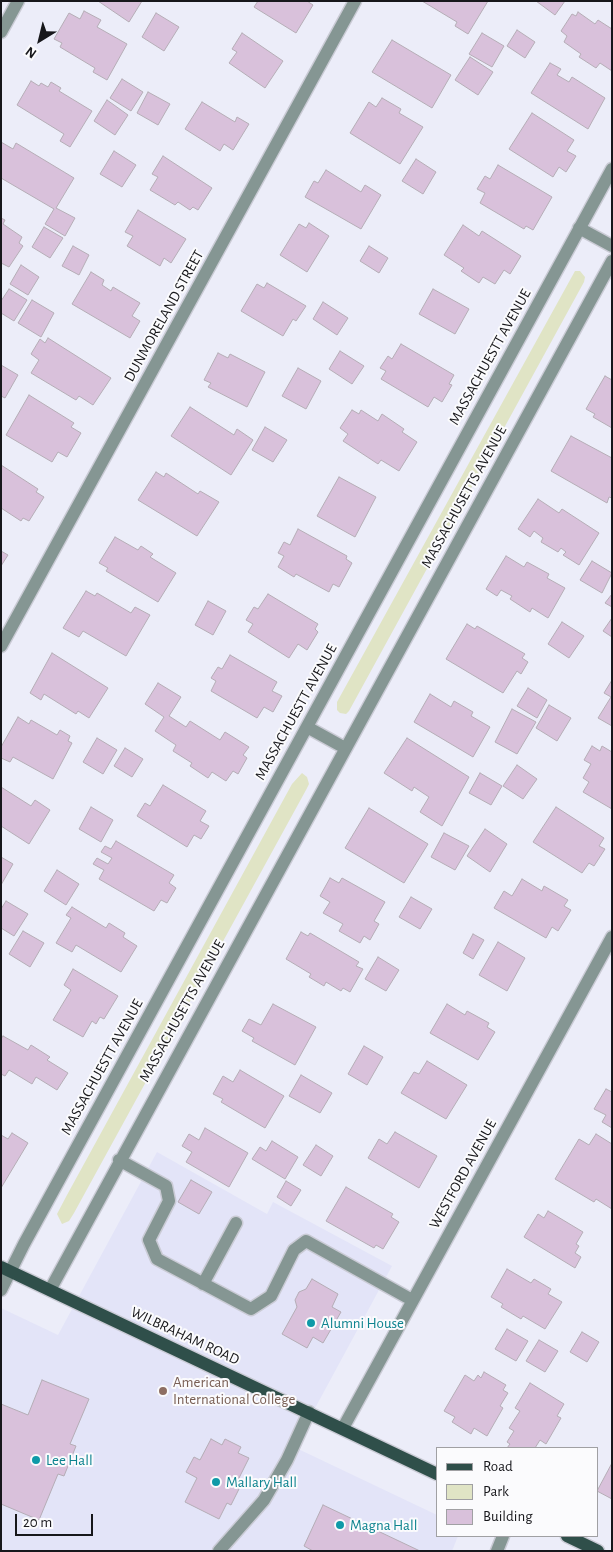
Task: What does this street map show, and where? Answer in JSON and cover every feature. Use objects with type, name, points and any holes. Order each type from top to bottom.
[{"type":"main road","name":"WILBRAHAM ROAD","points":[[5,1269],[436,1474]]},
{"type":"main road","points":[[568,1537],[598,1551]]},
{"type":"street","points":[[1,32],[18,1]]},
{"type":"street","name":"DUNMORELAND STREET","points":[[1,646],[355,1]]},
{"type":"street","name":"MASSACHUESTT AVENUE","points":[[1,1290],[5,1269],[307,726],[612,169]]},
{"type":"street","points":[[579,228],[612,246]]},
{"type":"street","name":"MASSACHUSETTS AVENUE","points":[[50,1290],[119,1160],[612,261]]},
{"type":"street","points":[[307,726],[345,748]]},
{"type":"street","name":"WESTFORD AVENUE","points":[[343,1428],[612,937]]},
{"type":"street","points":[[119,1160],[166,1186],[169,1200],[150,1240],[157,1259],[251,1309],[271,1296],[294,1250],[306,1242],[412,1300]]},
{"type":"street","points":[[203,1284],[236,1223]]},
{"type":"street","points":[[219,1551],[264,1500],[287,1460],[309,1412]]},
{"type":"street","points":[[497,1551],[502,1537]]},
{"type":"shaded area","name":"American International College","points":[[157,1152],[267,1214],[273,1202],[392,1266],[294,1447],[436,1515],[436,1537],[458,1537],[452,1551],[1,1551],[1,1308],[58,1335]]},
{"type":"green space","points":[[575,271],[580,271],[585,277],[584,282],[349,711],[346,714],[340,713],[337,710],[337,702]]},
{"type":"green space","points":[[302,773],[307,777],[309,784],[306,790],[74,1213],[69,1221],[62,1224],[57,1214],[67,1195],[292,784]]},
{"type":"building","points":[[98,1],[142,1],[129,22]]},
{"type":"building","points":[[258,1],[307,1],[313,5],[296,33],[254,7]]},
{"type":"building","points":[[422,1],[488,1],[468,34],[455,26],[457,22]]},
{"type":"building","points":[[536,1],[565,1],[555,15]]},
{"type":"building","points":[[84,11],[101,20],[97,27],[127,44],[107,80],[93,72],[95,68],[60,47],[62,43],[54,39],[69,13],[80,19]]},
{"type":"building","points":[[578,12],[595,24],[598,20],[612,29],[612,71],[600,63],[596,68],[579,57],[581,54],[564,42],[567,36],[561,31],[572,14],[576,16]]},
{"type":"building","points":[[156,13],[179,27],[164,51],[142,37]]},
{"type":"building","points":[[517,30],[535,42],[525,58],[507,46]]},
{"type":"building","points":[[242,33],[283,61],[265,88],[229,63],[237,52],[232,49]]},
{"type":"building","points":[[482,33],[504,46],[492,67],[469,54]]},
{"type":"building","points":[[392,40],[451,75],[432,108],[372,72]]},
{"type":"building","points":[[470,57],[493,72],[478,95],[455,80]]},
{"type":"building","points":[[550,63],[561,69],[557,75],[569,82],[572,77],[605,98],[588,129],[531,93]]},
{"type":"building","points":[[122,79],[143,92],[131,111],[110,98]]},
{"type":"building","points":[[31,81],[39,86],[41,83],[48,87],[51,82],[61,88],[59,91],[92,111],[70,147],[60,141],[64,134],[17,105]]},
{"type":"building","points":[[148,92],[170,104],[158,125],[137,113]]},
{"type":"building","points":[[382,98],[401,109],[399,113],[423,127],[400,164],[350,133],[369,102],[376,107]]},
{"type":"building","points":[[107,100],[128,115],[115,135],[94,121]]},
{"type":"building","points":[[202,102],[235,122],[237,117],[249,124],[233,150],[224,144],[220,151],[185,129]]},
{"type":"building","points":[[532,113],[574,140],[567,151],[576,156],[566,172],[559,167],[553,177],[509,149]]},
{"type":"building","points":[[1,142],[13,149],[16,143],[74,178],[56,208],[75,218],[65,236],[45,224],[54,209],[1,178]]},
{"type":"building","points":[[114,151],[136,165],[122,187],[100,174]]},
{"type":"building","points":[[163,156],[212,188],[198,210],[193,207],[190,210],[178,202],[175,205],[150,190],[158,177],[152,174]]},
{"type":"building","points":[[416,159],[436,172],[423,194],[402,181]]},
{"type":"building","points":[[498,165],[552,197],[533,230],[526,226],[524,229],[480,203],[485,193],[477,189],[485,176],[490,179]]},
{"type":"building","points":[[326,170],[361,192],[365,185],[381,195],[361,229],[305,197],[314,181],[318,183]]},
{"type":"building","points":[[138,210],[186,239],[171,263],[164,258],[160,266],[127,246],[133,236],[125,232]]},
{"type":"building","points":[[1,218],[5,220],[3,224],[22,237],[19,243],[23,246],[9,267],[1,263]]},
{"type":"building","points":[[309,223],[329,236],[307,272],[280,255],[299,224],[306,228]]},
{"type":"building","points":[[463,225],[479,236],[482,231],[521,256],[510,274],[504,270],[495,284],[483,277],[479,283],[461,271],[464,268],[444,255]]},
{"type":"building","points":[[44,227],[63,238],[50,258],[32,247]]},
{"type":"building","points":[[73,246],[89,255],[79,275],[62,266]]},
{"type":"building","points":[[369,246],[388,258],[379,273],[360,261]]},
{"type":"building","points":[[21,265],[39,277],[28,295],[10,284]]},
{"type":"building","points":[[91,272],[104,280],[102,285],[111,291],[113,287],[140,303],[132,316],[140,321],[130,338],[72,304]]},
{"type":"building","points":[[267,283],[306,306],[296,321],[293,319],[283,336],[241,311],[257,284],[264,288]]},
{"type":"building","points":[[9,289],[27,300],[14,321],[1,313],[1,301]]},
{"type":"building","points":[[433,289],[469,309],[455,334],[419,314]]},
{"type":"building","points":[[32,300],[54,313],[41,337],[18,323]]},
{"type":"building","points":[[323,302],[348,318],[337,335],[313,319]]},
{"type":"building","points":[[48,338],[111,378],[93,405],[79,396],[76,400],[31,373],[39,360],[31,354],[40,339],[45,343]]},
{"type":"building","points":[[401,344],[454,375],[449,384],[452,385],[442,402],[434,397],[428,407],[381,379],[386,371],[380,368],[388,356],[392,359]]},
{"type":"building","points":[[340,351],[364,366],[352,384],[329,369]]},
{"type":"building","points":[[218,353],[228,358],[230,354],[265,372],[247,407],[208,387],[211,383],[204,380]]},
{"type":"building","points":[[1,365],[18,375],[5,398],[1,396]]},
{"type":"building","points":[[298,368],[321,381],[306,409],[282,396]]},
{"type":"building","points":[[605,376],[612,380],[612,428],[593,417],[595,414],[586,409]]},
{"type":"building","points":[[29,395],[74,423],[71,427],[81,433],[67,457],[58,452],[52,462],[6,435]]},
{"type":"building","points":[[190,407],[234,435],[237,429],[253,440],[231,475],[171,436]]},
{"type":"building","points":[[352,410],[359,414],[361,410],[378,421],[382,414],[404,429],[402,432],[417,442],[399,471],[381,460],[378,464],[343,441],[348,434],[340,428]]},
{"type":"building","points":[[265,427],[287,440],[273,462],[252,450]]},
{"type":"building","points":[[571,436],[612,458],[612,498],[609,497],[607,503],[551,471]]},
{"type":"building","points":[[1,465],[38,489],[36,492],[44,497],[29,521],[23,518],[21,521],[1,508]]},
{"type":"building","points":[[156,472],[164,477],[166,473],[198,494],[200,491],[219,502],[197,536],[138,500]]},
{"type":"building","points":[[339,477],[376,497],[355,537],[317,516]]},
{"type":"building","points":[[538,499],[559,513],[562,509],[599,533],[579,565],[563,555],[566,552],[561,548],[558,552],[541,542],[543,538],[534,531],[530,537],[518,529]]},
{"type":"building","points":[[298,529],[347,556],[346,559],[352,563],[339,587],[333,584],[329,592],[296,574],[294,577],[278,567],[284,556],[278,553],[284,542],[290,545]]},
{"type":"building","points":[[115,537],[138,550],[141,546],[153,554],[150,557],[176,573],[158,602],[106,571],[108,568],[99,563]]},
{"type":"building","points":[[1,551],[8,555],[1,566]]},
{"type":"building","points":[[506,556],[524,567],[527,562],[549,574],[547,578],[565,588],[548,618],[532,608],[530,612],[510,599],[512,596],[501,590],[497,596],[486,589]]},
{"type":"building","points":[[592,561],[612,573],[602,593],[580,580]]},
{"type":"building","points":[[86,591],[95,596],[97,593],[131,613],[135,607],[150,615],[126,656],[83,631],[79,637],[63,628]]},
{"type":"building","points":[[268,594],[318,624],[315,629],[318,632],[307,650],[298,644],[289,658],[248,632],[253,624],[246,620],[254,607],[258,609]]},
{"type":"building","points":[[612,594],[612,607],[605,603]]},
{"type":"building","points":[[208,601],[226,611],[213,635],[195,625]]},
{"type":"building","points":[[612,618],[612,637],[603,631]]},
{"type":"building","points":[[562,622],[584,636],[569,658],[548,644]]},
{"type":"building","points":[[467,624],[475,629],[477,626],[525,654],[522,658],[528,662],[521,674],[517,671],[503,693],[446,659]]},
{"type":"building","points":[[52,653],[108,688],[89,718],[78,711],[76,714],[44,694],[41,700],[30,693]]},
{"type":"building","points":[[230,655],[277,682],[272,691],[282,696],[273,712],[264,707],[257,718],[211,691],[216,681],[211,678],[218,667],[222,669]]},
{"type":"building","points":[[612,680],[612,726],[598,718],[611,697],[604,693]]},
{"type":"building","points":[[158,683],[181,697],[169,716],[186,727],[190,721],[220,740],[225,732],[249,747],[243,755],[247,758],[238,774],[233,771],[226,781],[212,772],[208,778],[190,766],[192,763],[173,751],[176,745],[155,731],[164,717],[145,704]]},
{"type":"building","points":[[528,688],[547,700],[537,718],[517,706]]},
{"type":"building","points":[[430,694],[451,707],[454,701],[473,712],[471,716],[490,727],[473,757],[414,722]]},
{"type":"building","points":[[549,705],[571,718],[557,741],[536,728]]},
{"type":"building","points":[[512,709],[536,722],[517,754],[495,742]]},
{"type":"building","points":[[18,717],[29,724],[31,720],[57,735],[60,730],[70,736],[68,741],[72,743],[53,779],[13,757],[10,762],[1,758],[1,747]]},
{"type":"building","points":[[97,738],[117,750],[103,774],[83,762]]},
{"type":"building","points":[[407,738],[469,777],[442,826],[420,812],[429,797],[414,787],[412,791],[384,773]]},
{"type":"building","points":[[592,746],[600,751],[602,746],[612,752],[612,809],[583,792],[589,782],[583,778],[591,764],[584,760]]},
{"type":"building","points":[[125,748],[143,759],[132,777],[114,766]]},
{"type":"building","points":[[517,765],[537,779],[523,799],[503,786]]},
{"type":"building","points":[[480,773],[502,786],[491,805],[469,793]]},
{"type":"building","points":[[163,785],[206,811],[200,821],[209,826],[201,839],[194,835],[187,847],[137,816],[145,803],[150,806]]},
{"type":"building","points":[[1,787],[31,806],[35,800],[50,810],[29,844],[1,826]]},
{"type":"building","points":[[91,807],[113,820],[101,842],[79,829]]},
{"type":"building","points":[[556,807],[604,838],[599,846],[605,849],[594,866],[589,863],[582,873],[533,842]]},
{"type":"building","points":[[369,808],[428,844],[404,883],[345,848]]},
{"type":"building","points":[[485,829],[507,844],[490,872],[467,856]]},
{"type":"building","points":[[444,833],[469,846],[455,870],[431,857]]},
{"type":"building","points":[[116,841],[174,875],[169,883],[176,888],[167,903],[161,900],[154,911],[99,879],[104,870],[93,864],[97,858],[108,864],[112,858],[101,852],[105,846],[111,849]]},
{"type":"building","points":[[1,857],[13,864],[1,885]]},
{"type":"building","points":[[57,870],[79,884],[66,905],[44,891]]},
{"type":"building","points":[[330,878],[339,883],[342,878],[385,902],[374,921],[379,924],[370,940],[364,936],[360,943],[339,931],[343,924],[323,913],[330,902],[320,896]]},
{"type":"building","points":[[522,879],[542,891],[544,886],[568,900],[564,906],[571,910],[558,931],[552,927],[546,938],[494,908],[504,891],[512,896]]},
{"type":"building","points":[[411,897],[432,909],[420,929],[399,917]]},
{"type":"building","points":[[6,901],[28,914],[14,936],[1,928],[1,909]]},
{"type":"building","points":[[72,907],[106,928],[109,923],[125,933],[123,937],[137,946],[121,972],[76,945],[72,952],[56,943],[71,918],[66,915]]},
{"type":"building","points":[[23,931],[44,943],[30,967],[9,954]]},
{"type":"building","points":[[301,932],[308,936],[310,933],[359,962],[356,966],[363,969],[350,992],[343,988],[341,991],[326,982],[324,986],[309,977],[311,974],[286,959]]},
{"type":"building","points":[[473,934],[484,940],[473,959],[463,953]]},
{"type":"building","points":[[498,942],[525,958],[507,991],[479,975]]},
{"type":"building","points":[[378,957],[399,970],[386,991],[365,979]]},
{"type":"building","points":[[73,969],[118,996],[104,1019],[100,1017],[96,1024],[92,1021],[83,1037],[53,1020],[71,990],[64,985]]},
{"type":"building","points":[[273,1004],[316,1027],[295,1065],[252,1041],[254,1038],[242,1031],[249,1019],[261,1025]]},
{"type":"building","points":[[447,1004],[465,1015],[467,1011],[489,1023],[487,1027],[495,1032],[478,1060],[430,1033]]},
{"type":"building","points":[[3,1036],[28,1050],[31,1045],[50,1057],[47,1060],[68,1073],[57,1090],[36,1077],[32,1084],[9,1070],[5,1076],[1,1074],[1,1039]]},
{"type":"building","points":[[364,1046],[383,1057],[367,1085],[348,1074]]},
{"type":"building","points":[[427,1061],[467,1085],[446,1119],[401,1093],[414,1072],[419,1074]]},
{"type":"building","points":[[240,1070],[284,1096],[265,1128],[221,1102],[223,1099],[213,1094],[223,1076],[233,1082]]},
{"type":"building","points":[[301,1075],[332,1093],[320,1113],[289,1096]]},
{"type":"building","points":[[606,1089],[612,1092],[612,1128],[602,1122],[606,1115],[594,1109]]},
{"type":"building","points":[[205,1128],[248,1153],[229,1187],[186,1162],[192,1152],[182,1146],[189,1134],[199,1140]]},
{"type":"building","points":[[395,1132],[437,1156],[419,1188],[368,1158],[379,1139],[387,1144]]},
{"type":"building","points":[[12,1133],[28,1143],[1,1188],[1,1135],[8,1139]]},
{"type":"building","points":[[596,1134],[612,1144],[612,1209],[596,1199],[594,1202],[555,1179],[579,1139],[589,1145]]},
{"type":"building","points":[[272,1141],[298,1157],[285,1179],[252,1159],[260,1147],[266,1151]]},
{"type":"building","points":[[316,1145],[333,1156],[321,1176],[303,1165]]},
{"type":"building","points":[[191,1180],[212,1192],[199,1214],[178,1202]]},
{"type":"building","points":[[286,1181],[301,1190],[291,1206],[277,1197]]},
{"type":"building","points":[[346,1187],[393,1214],[391,1217],[399,1222],[383,1249],[376,1245],[374,1248],[326,1221]]},
{"type":"building","points":[[548,1211],[583,1232],[576,1244],[579,1246],[575,1253],[581,1257],[575,1268],[524,1237],[538,1214],[544,1218]]},
{"type":"building","points":[[507,1269],[531,1283],[534,1279],[551,1289],[548,1294],[562,1302],[545,1329],[523,1316],[521,1319],[501,1307],[503,1304],[491,1297]]},
{"type":"building","name":"Alumni House","points":[[312,1279],[338,1294],[332,1307],[341,1312],[323,1343],[313,1337],[307,1348],[282,1334],[297,1307],[295,1300],[299,1292],[306,1289]]},
{"type":"building","points":[[507,1329],[528,1341],[516,1361],[495,1349]]},
{"type":"building","points":[[582,1332],[599,1342],[587,1362],[570,1352]]},
{"type":"building","points":[[539,1340],[558,1351],[545,1372],[526,1361]]},
{"type":"building","points":[[484,1372],[506,1385],[503,1390],[508,1393],[500,1406],[503,1408],[487,1436],[474,1428],[471,1434],[452,1422],[455,1417],[444,1411],[465,1375],[474,1381],[478,1375],[481,1378]]},
{"type":"building","name":"Lee Hall","points":[[42,1380],[89,1399],[70,1444],[76,1446],[64,1476],[58,1474],[39,1520],[1,1504],[1,1404],[28,1415]]},
{"type":"building","points":[[530,1383],[564,1404],[557,1416],[561,1418],[546,1444],[540,1440],[536,1447],[508,1447],[510,1444],[507,1442],[514,1431],[509,1428],[520,1411],[515,1408]]},
{"type":"building","name":"Mallary Hall","points":[[211,1439],[222,1445],[225,1439],[241,1447],[238,1453],[249,1458],[235,1486],[239,1489],[231,1505],[227,1503],[219,1519],[185,1502],[197,1478],[186,1472],[194,1457],[200,1460]]},
{"type":"building","points":[[612,1463],[612,1499],[598,1492]]},
{"type":"building","name":"Magna Hall","points":[[323,1505],[420,1551],[313,1551],[304,1546]]},
{"type":"place","name":"Alumni House","points":[[311,1323]]},
{"type":"place","name":"American International College","points":[[163,1391]]},
{"type":"place","name":"Lee Hall","points":[[36,1460]]},
{"type":"place","name":"Mallary Hall","points":[[216,1482]]},
{"type":"place","name":"Magna Hall","points":[[340,1525]]}]
